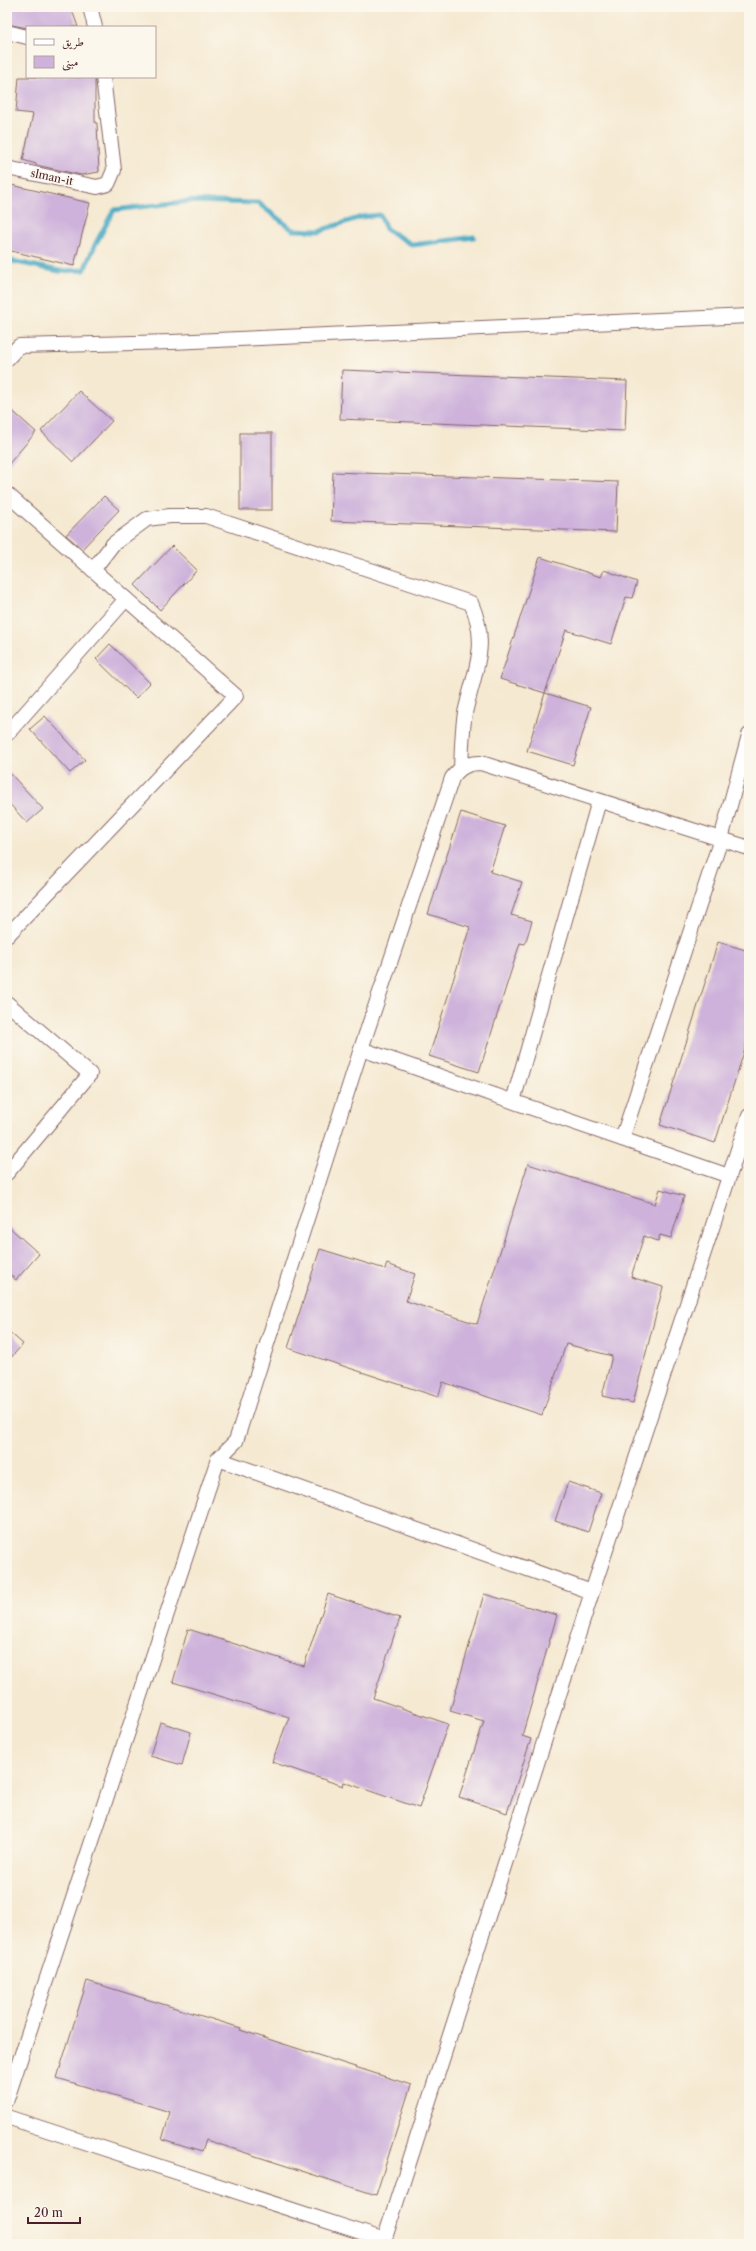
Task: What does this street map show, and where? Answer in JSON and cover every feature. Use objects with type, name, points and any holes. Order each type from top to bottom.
[{"type":"street","points":[[90,7],[95,26]]},
{"type":"street","points":[[7,32],[26,37]]},
{"type":"street","name":"slman-it","points":[[7,168],[97,187],[108,184],[114,170],[103,78]]},
{"type":"street","points":[[7,359],[19,346],[172,342],[749,316]]},
{"type":"street","points":[[7,494],[236,696],[7,936]]},
{"type":"street","points":[[93,570],[113,544],[146,520],[170,516],[206,516],[471,603],[478,619],[481,641],[465,714],[461,768]]},
{"type":"street","points":[[7,734],[126,599]]},
{"type":"street","points":[[622,1139],[721,839],[749,735]]},
{"type":"street","points":[[7,2099],[218,1459],[236,1441],[361,1049],[452,778],[467,764],[480,763],[749,848]]},
{"type":"street","points":[[513,1101],[599,801]]},
{"type":"street","points":[[7,1003],[90,1074],[7,1173]]},
{"type":"street","points":[[361,1049],[729,1176]]},
{"type":"street","points":[[7,2117],[384,2242],[592,1592],[749,1116]]},
{"type":"street","points":[[218,1459],[592,1592]]},
{"type":"building","points":[[7,7],[71,7],[78,26],[26,26],[26,28],[7,24]]},
{"type":"building","points":[[19,77],[95,78],[95,123],[97,123],[99,172],[81,175],[36,165],[23,160],[33,114],[16,112]]},
{"type":"building","points":[[7,184],[90,203],[74,266],[7,250]]},
{"type":"building","points":[[342,370],[627,381],[625,431],[340,419]]},
{"type":"building","points":[[79,391],[112,421],[73,462],[41,431]]},
{"type":"building","points":[[7,406],[36,432],[7,466]]},
{"type":"building","points":[[240,433],[272,433],[272,510],[240,510]]},
{"type":"building","points":[[333,472],[618,482],[616,532],[331,521]]},
{"type":"building","points":[[104,496],[119,510],[82,549],[66,535]]},
{"type":"building","points":[[172,546],[197,570],[160,610],[135,585]]},
{"type":"building","points":[[540,557],[601,577],[604,570],[637,582],[632,598],[626,597],[611,644],[566,630],[545,693],[500,679]]},
{"type":"building","points":[[110,644],[150,683],[136,698],[96,659]]},
{"type":"building","points":[[545,693],[591,707],[573,765],[527,751]]},
{"type":"building","points":[[45,716],[85,760],[70,773],[30,729]]},
{"type":"building","points":[[7,770],[43,809],[27,823],[7,801]]},
{"type":"building","points":[[461,812],[505,826],[490,872],[522,882],[511,915],[532,921],[525,944],[520,943],[479,1072],[429,1056],[470,927],[428,914]]},
{"type":"building","points":[[718,942],[749,951],[749,1036],[715,1143],[660,1125]]},
{"type":"building","points":[[528,1164],[655,1204],[660,1189],[684,1196],[671,1238],[660,1235],[658,1241],[644,1236],[631,1277],[663,1287],[633,1403],[602,1396],[612,1356],[566,1344],[542,1415],[443,1382],[438,1397],[288,1348],[320,1249],[385,1269],[387,1264],[415,1274],[406,1301],[477,1324]]},
{"type":"building","points":[[7,1225],[39,1254],[16,1280],[7,1272]]},
{"type":"building","points":[[7,1330],[23,1344],[7,1362]]},
{"type":"building","points":[[568,1482],[601,1493],[588,1532],[555,1521]]},
{"type":"building","points":[[328,1594],[400,1618],[373,1698],[448,1724],[419,1808],[344,1782],[343,1786],[272,1762],[289,1717],[173,1682],[188,1629],[304,1666]]},
{"type":"building","points":[[484,1594],[557,1615],[522,1736],[531,1739],[507,1813],[459,1797],[484,1721],[450,1711]]},
{"type":"building","points":[[160,1722],[191,1732],[182,1765],[150,1756]]},
{"type":"building","points":[[87,1981],[241,2028],[240,2030],[411,2085],[376,2195],[206,2140],[202,2152],[162,2140],[170,2112],[57,2078]]},
{"type":"waterway","points":[[7,260],[59,271],[84,270],[95,245],[114,210],[191,201],[258,203],[293,230],[319,231],[361,217],[380,215],[386,229],[413,245],[474,237]]}]
